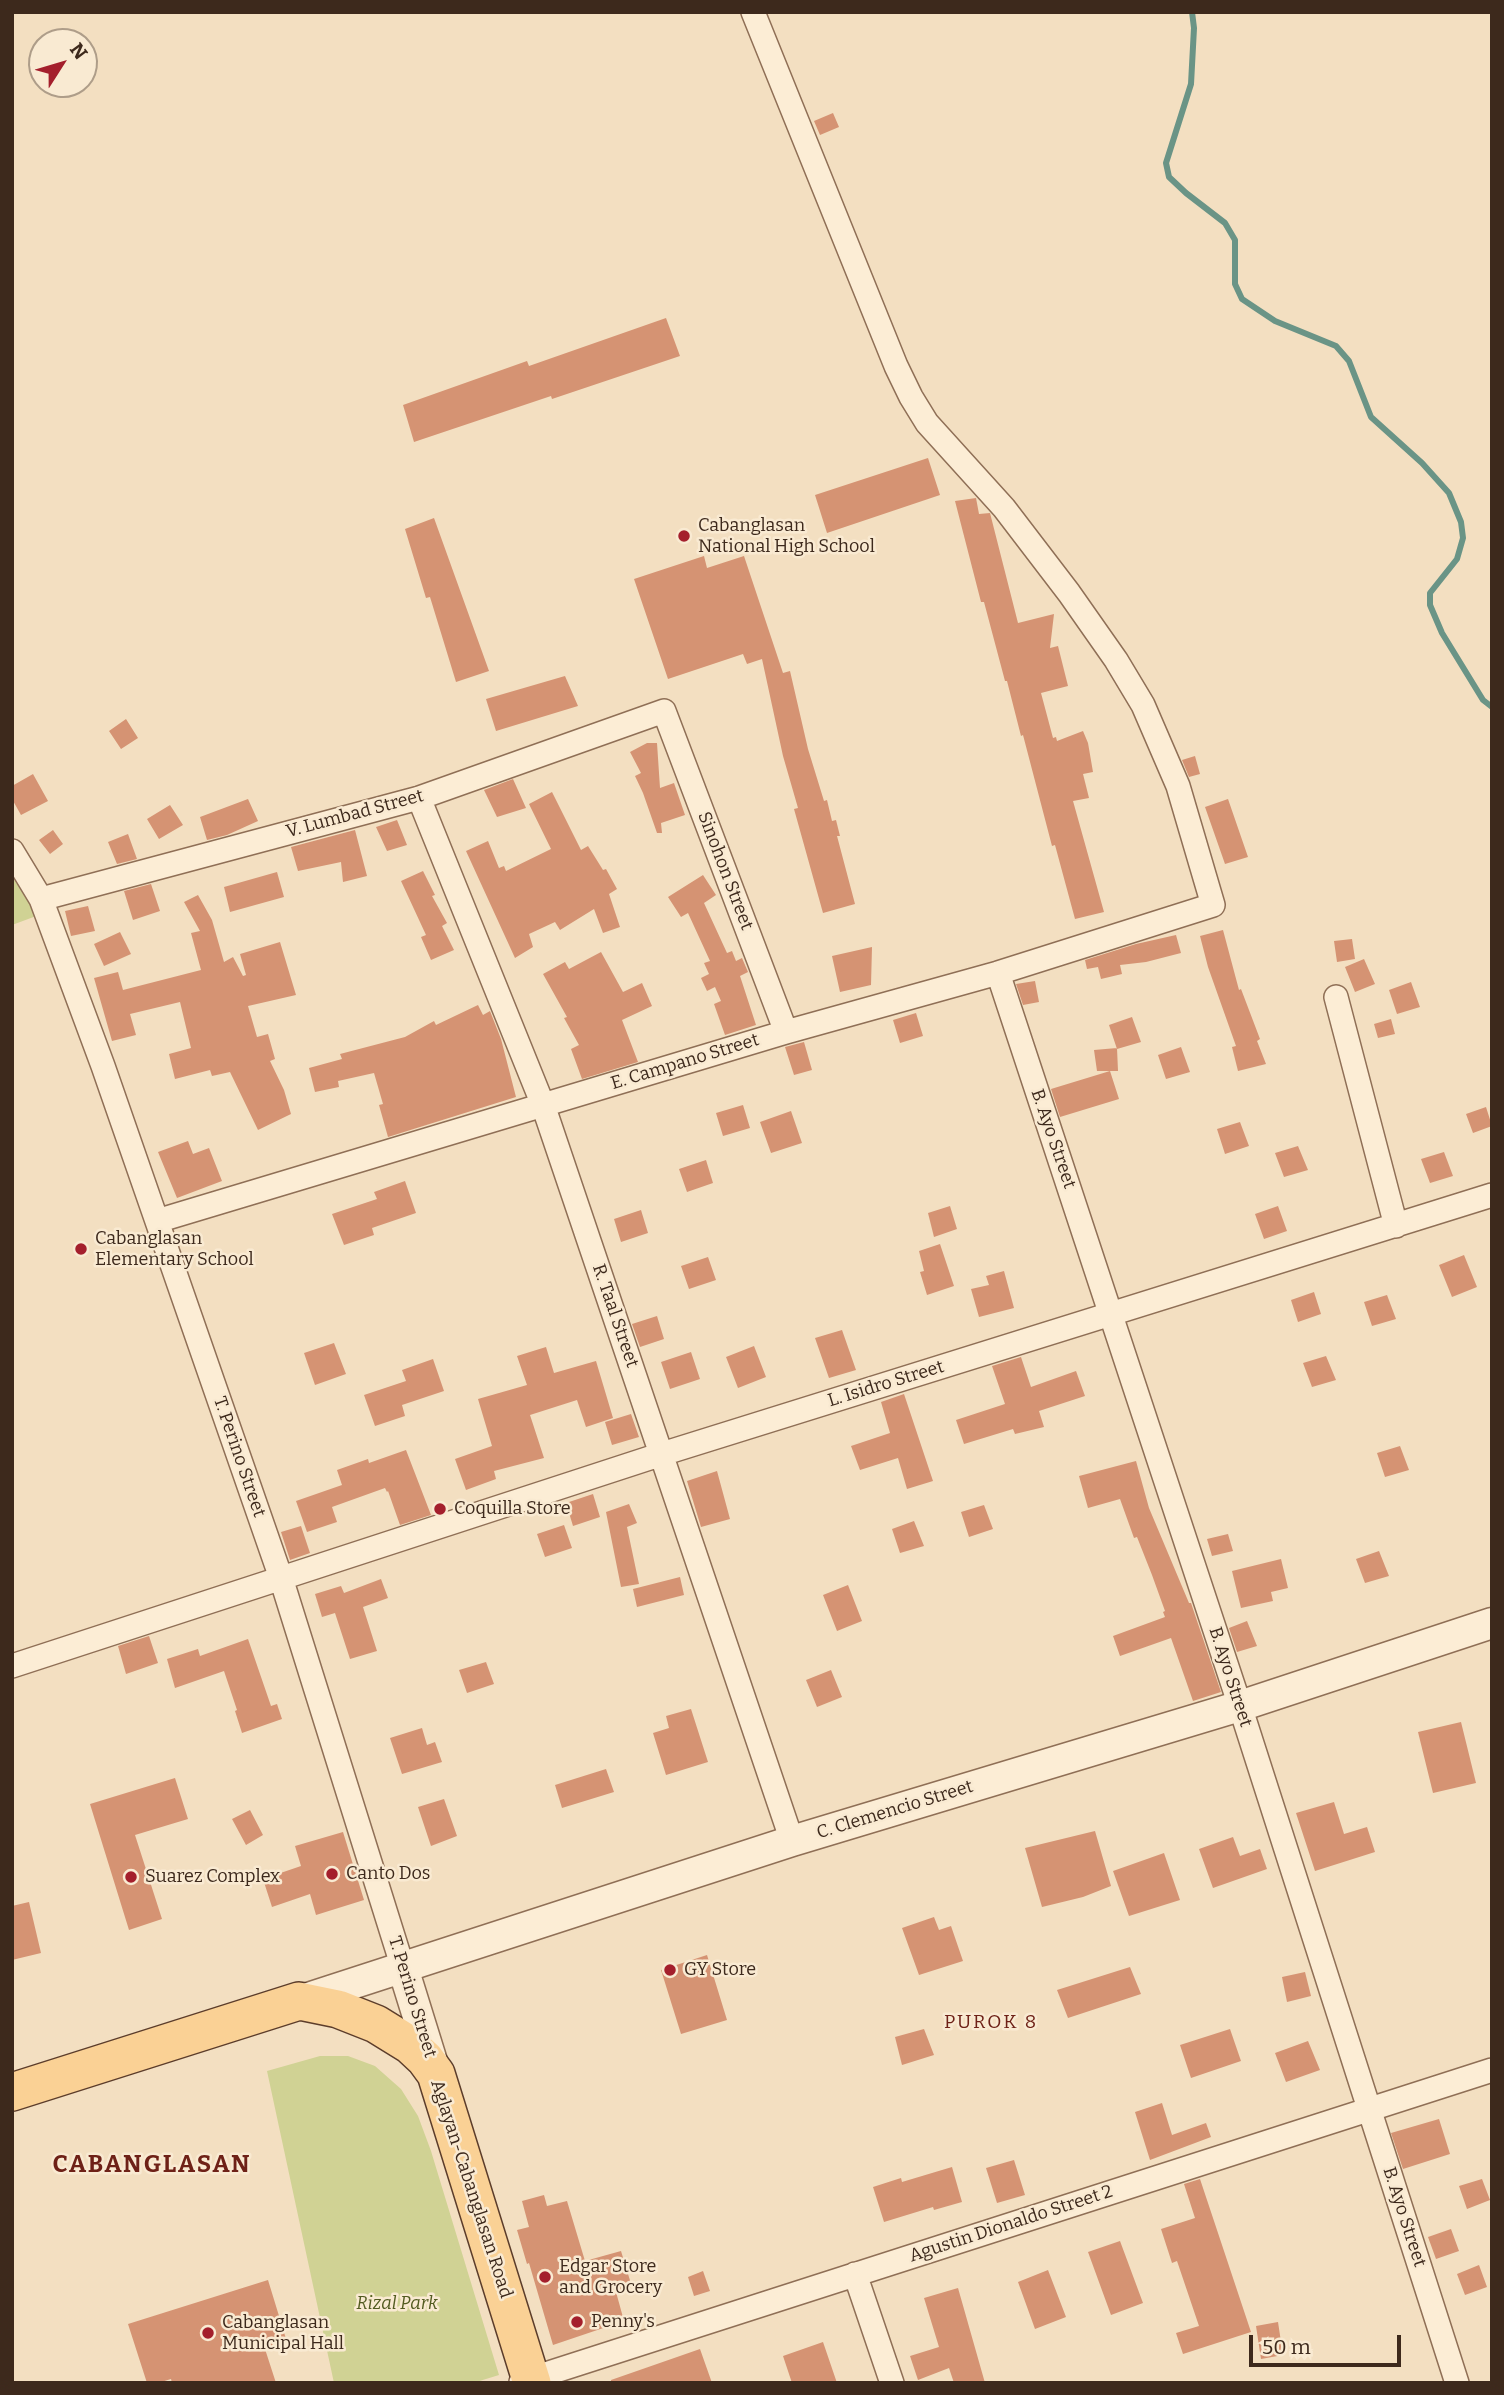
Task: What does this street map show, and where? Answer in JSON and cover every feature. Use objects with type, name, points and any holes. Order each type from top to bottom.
[{"type":"main road","name":"Aglayan-Cabanglasan Road","points":[[12,2092],[299,2001],[338,2009],[376,2024],[410,2045],[436,2074],[527,2381]]},
{"type":"street","name":"E. Campano Street","points":[[156,1221],[786,1032],[998,973],[1213,905],[1178,786],[1160,740],[1136,694],[1069,593],[1004,508],[927,423],[911,397],[896,366],[753,12]]},
{"type":"street","name":"V. Lumbad Street","points":[[41,899],[419,798],[664,711]]},
{"type":"street","name":"Sinohon Street","points":[[664,711],[786,1032]]},
{"type":"street","name":"R. Taal Street","points":[[419,798],[543,1105],[792,1841]]},
{"type":"street","name":"T. Perino Street","points":[[12,851],[41,899],[64,956],[281,1578],[436,2074]]},
{"type":"street","name":"B. Ayo Street","points":[[998,973],[1240,1706],[1457,2383]]},
{"type":"street","points":[[1336,997],[1396,1226]]},
{"type":"street","name":"L. Isidro Street","points":[[12,1666],[662,1454],[1492,1195]]},
{"type":"street","name":"C. Clemencio Street","points":[[299,2001],[792,1841],[1240,1706],[1492,1623]]},
{"type":"street","name":"Agustin Dionaldo Street 2","points":[[527,2381],[1492,2070]]},
{"type":"street","points":[[855,2274],[892,2383]]},
{"type":"green space","points":[[12,877],[39,915],[12,925]]},
{"type":"green space","name":"Rizal Park","points":[[320,2056],[348,2056],[375,2066],[401,2089],[418,2116],[499,2375],[473,2383],[334,2383],[267,2071]]},
{"type":"building","points":[[833,113],[839,127],[820,135],[814,121]]},
{"type":"building","points":[[666,318],[680,356],[414,442],[403,405],[527,361],[529,366]]},
{"type":"building","points":[[928,458],[940,495],[827,533],[815,495]]},
{"type":"building","points":[[976,498],[979,514],[990,513],[1018,623],[1054,614],[1050,648],[1058,646],[1068,686],[1041,693],[1053,738],[1056,737],[1057,741],[1083,731],[1088,743],[1093,772],[1083,774],[1089,798],[1073,801],[1104,912],[1075,919],[1055,845],[1052,846],[1023,735],[1021,736],[984,602],[981,602],[955,501]]},
{"type":"building","points":[[434,518],[489,671],[456,682],[430,597],[426,598],[405,529]]},
{"type":"building","points":[[704,556],[707,568],[744,556],[783,673],[790,671],[808,749],[824,801],[827,800],[832,821],[836,820],[840,836],[837,836],[855,904],[823,913],[794,809],[798,808],[783,756],[762,659],[747,664],[743,654],[668,679],[634,579]]},
{"type":"building","points":[[565,676],[578,706],[496,731],[486,699]]},
{"type":"building","points":[[126,719],[138,738],[121,749],[109,731]]},
{"type":"building","points":[[647,743],[657,743],[660,788],[674,783],[685,815],[661,823],[662,833],[657,833],[635,776],[641,773],[630,752]]},
{"type":"building","points":[[1195,756],[1200,774],[1189,777],[1182,760]]},
{"type":"building","points":[[33,774],[48,801],[21,815],[12,799],[12,786]]},
{"type":"building","points":[[513,779],[526,808],[497,817],[484,790]]},
{"type":"building","points":[[552,792],[581,850],[588,846],[617,889],[609,894],[620,927],[603,933],[594,909],[560,930],[555,922],[529,934],[533,947],[515,958],[466,851],[488,841],[499,868],[504,866],[506,871],[551,849],[529,804]]},
{"type":"building","points":[[248,799],[258,821],[227,835],[207,840],[200,817]]},
{"type":"building","points":[[1228,799],[1248,857],[1225,864],[1205,807]]},
{"type":"building","points":[[170,805],[183,825],[159,839],[147,819]]},
{"type":"building","points":[[397,820],[407,845],[387,851],[376,827]]},
{"type":"building","points":[[53,830],[63,844],[50,854],[39,840]]},
{"type":"building","points":[[355,830],[367,876],[343,882],[341,862],[298,871],[291,847]]},
{"type":"building","points":[[128,834],[137,859],[117,864],[108,842]]},
{"type":"building","points":[[423,871],[435,895],[432,896],[447,923],[442,926],[454,950],[431,960],[421,937],[426,935],[401,881]]},
{"type":"building","points":[[277,872],[284,897],[230,912],[224,887]]},
{"type":"building","points":[[703,875],[716,895],[704,903],[727,953],[732,951],[736,961],[742,958],[748,972],[740,976],[756,1025],[725,1035],[714,1004],[721,1001],[715,987],[707,991],[701,978],[709,974],[704,963],[710,961],[688,913],[681,917],[668,897]]},
{"type":"building","points":[[151,884],[160,911],[133,920],[124,891]]},
{"type":"building","points":[[198,895],[212,920],[224,962],[233,957],[243,976],[246,975],[240,954],[280,942],[296,995],[248,1006],[257,1037],[268,1034],[275,1059],[270,1061],[284,1090],[291,1114],[258,1130],[230,1072],[212,1076],[210,1070],[175,1079],[169,1054],[191,1048],[180,1002],[130,1014],[136,1035],[112,1041],[94,978],[118,972],[123,990],[201,970],[191,933],[200,931],[184,902]]},
{"type":"building","points":[[88,906],[95,931],[71,936],[65,911]]},
{"type":"building","points":[[1223,930],[1239,990],[1241,989],[1260,1039],[1257,1041],[1266,1064],[1238,1071],[1232,1047],[1236,1046],[1200,936]]},
{"type":"building","points":[[120,932],[131,954],[104,966],[94,944]]},
{"type":"building","points":[[1176,935],[1181,953],[1120,965],[1122,974],[1101,979],[1098,967],[1087,969],[1085,960]]},
{"type":"building","points":[[1352,939],[1355,959],[1337,962],[1334,941]]},
{"type":"building","points":[[872,947],[871,985],[840,992],[832,956]]},
{"type":"building","points":[[601,952],[623,992],[642,983],[652,1006],[622,1020],[638,1062],[582,1079],[571,1049],[579,1045],[543,974],[565,962],[569,969]]},
{"type":"building","points":[[1364,959],[1375,984],[1355,992],[1345,967]]},
{"type":"building","points":[[1035,981],[1039,1002],[1023,1005],[1016,984]]},
{"type":"building","points":[[1411,982],[1420,1007],[1397,1014],[1389,990]]},
{"type":"building","points":[[478,1005],[483,1015],[490,1011],[501,1039],[516,1097],[388,1137],[379,1105],[383,1104],[374,1073],[338,1081],[339,1087],[315,1092],[309,1068],[342,1059],[340,1054],[405,1037],[434,1021],[436,1025]]},
{"type":"building","points":[[916,1013],[923,1036],[900,1043],[893,1020]]},
{"type":"building","points":[[1132,1017],[1141,1042],[1117,1049],[1109,1025]]},
{"type":"building","points":[[1391,1019],[1395,1034],[1378,1038],[1374,1024]]},
{"type":"building","points":[[804,1042],[812,1070],[794,1075],[785,1047]]},
{"type":"building","points":[[1181,1047],[1190,1072],[1166,1079],[1158,1055]]},
{"type":"building","points":[[1117,1048],[1118,1071],[1097,1071],[1094,1050]]},
{"type":"building","points":[[1110,1071],[1119,1099],[1060,1117],[1051,1089]]},
{"type":"building","points":[[743,1105],[750,1128],[723,1136],[716,1113]]},
{"type":"building","points":[[1486,1107],[1492,1126],[1473,1133],[1466,1114]]},
{"type":"building","points":[[791,1111],[802,1143],[771,1153],[760,1122]]},
{"type":"building","points":[[1240,1122],[1249,1146],[1225,1154],[1217,1129]]},
{"type":"building","points":[[188,1141],[193,1154],[209,1148],[222,1181],[177,1198],[158,1152]]},
{"type":"building","points":[[1298,1146],[1308,1170],[1284,1177],[1275,1153]]},
{"type":"building","points":[[1444,1152],[1453,1176],[1430,1183],[1421,1159]]},
{"type":"building","points":[[706,1160],[713,1183],[687,1192],[679,1169]]},
{"type":"building","points":[[405,1181],[416,1213],[372,1228],[374,1235],[344,1245],[332,1214],[377,1199],[374,1192]]},
{"type":"building","points":[[950,1206],[957,1229],[934,1237],[928,1213]]},
{"type":"building","points":[[1278,1206],[1287,1231],[1264,1239],[1255,1214]]},
{"type":"building","points":[[641,1210],[648,1233],[621,1242],[614,1219]]},
{"type":"building","points":[[940,1244],[954,1286],[927,1295],[920,1272],[924,1271],[919,1251]]},
{"type":"building","points":[[1464,1255],[1477,1287],[1452,1297],[1439,1265]]},
{"type":"building","points":[[708,1257],[716,1280],[689,1289],[681,1266]]},
{"type":"building","points":[[1004,1271],[1014,1308],[979,1317],[971,1289],[989,1285],[986,1276]]},
{"type":"building","points":[[1314,1292],[1321,1314],[1298,1322],[1291,1300]]},
{"type":"building","points":[[1387,1295],[1396,1319],[1372,1326],[1364,1302]]},
{"type":"building","points":[[657,1316],[664,1339],[640,1347],[632,1324]]},
{"type":"building","points":[[842,1330],[856,1370],[829,1378],[815,1338]]},
{"type":"building","points":[[334,1343],[346,1374],[315,1385],[304,1353]]},
{"type":"building","points":[[754,1346],[766,1377],[738,1388],[726,1357]]},
{"type":"building","points":[[546,1347],[554,1373],[596,1361],[613,1418],[586,1427],[577,1400],[530,1415],[544,1458],[494,1471],[496,1479],[466,1490],[455,1459],[492,1446],[478,1399],[527,1385],[517,1356]]},
{"type":"building","points":[[691,1352],[700,1379],[670,1389],[661,1362]]},
{"type":"building","points":[[1326,1356],[1336,1380],[1312,1387],[1303,1363]]},
{"type":"building","points":[[1021,1357],[1031,1387],[1076,1371],[1085,1396],[1039,1411],[1044,1427],[1015,1434],[1013,1429],[964,1444],[956,1420],[1005,1404],[992,1366]]},
{"type":"building","points":[[433,1359],[444,1391],[402,1405],[405,1416],[375,1426],[364,1395],[406,1381],[402,1370]]},
{"type":"building","points":[[904,1394],[933,1481],[907,1489],[898,1458],[860,1470],[851,1446],[890,1433],[881,1402]]},
{"type":"building","points":[[631,1414],[639,1437],[612,1445],[605,1422]]},
{"type":"building","points":[[1400,1446],[1409,1470],[1385,1477],[1377,1453]]},
{"type":"building","points":[[406,1450],[431,1515],[400,1525],[385,1488],[332,1507],[337,1522],[307,1532],[296,1501],[342,1485],[337,1470],[368,1459],[369,1463]]},
{"type":"building","points":[[1136,1461],[1149,1508],[1191,1603],[1221,1692],[1193,1701],[1171,1638],[1120,1656],[1113,1636],[1165,1617],[1165,1611],[1120,1499],[1088,1508],[1079,1476]]},
{"type":"building","points":[[717,1471],[730,1519],[701,1527],[687,1481]]},
{"type":"building","points":[[593,1494],[600,1517],[573,1526],[566,1503]]},
{"type":"building","points":[[629,1504],[637,1523],[627,1527],[639,1584],[621,1587],[606,1512]]},
{"type":"building","points":[[984,1505],[993,1529],[969,1537],[961,1512]]},
{"type":"building","points":[[914,1521],[924,1546],[900,1553],[892,1529]]},
{"type":"building","points":[[564,1525],[572,1548],[545,1557],[537,1534]]},
{"type":"building","points":[[301,1526],[310,1553],[290,1560],[281,1532]]},
{"type":"building","points":[[1228,1534],[1233,1551],[1212,1556],[1207,1539]]},
{"type":"building","points":[[1379,1551],[1389,1576],[1365,1583],[1356,1559]]},
{"type":"building","points":[[1281,1559],[1288,1588],[1271,1592],[1273,1601],[1241,1608],[1232,1571]]},
{"type":"building","points":[[680,1577],[684,1595],[637,1607],[633,1589]]},
{"type":"building","points":[[381,1579],[388,1598],[363,1607],[377,1651],[350,1659],[335,1613],[322,1617],[315,1594],[341,1586],[344,1593]]},
{"type":"building","points":[[848,1585],[862,1621],[837,1631],[823,1595]]},
{"type":"building","points":[[1247,1621],[1257,1646],[1237,1652],[1229,1628]]},
{"type":"building","points":[[149,1636],[158,1663],[126,1674],[118,1646]]},
{"type":"building","points":[[248,1639],[271,1706],[277,1704],[282,1719],[242,1733],[224,1671],[175,1688],[167,1659],[198,1649],[200,1656]]},
{"type":"building","points":[[486,1662],[494,1684],[467,1693],[459,1670]]},
{"type":"building","points":[[831,1670],[842,1697],[817,1707],[806,1680]]},
{"type":"building","points":[[691,1709],[708,1762],[666,1775],[653,1733],[669,1728],[666,1716]]},
{"type":"building","points":[[1461,1722],[1476,1783],[1433,1793],[1418,1732]]},
{"type":"building","points":[[422,1728],[427,1745],[435,1742],[442,1762],[402,1774],[390,1738]]},
{"type":"building","points":[[606,1769],[614,1792],[562,1808],[555,1785]]},
{"type":"building","name":"Suarez Complex","points":[[175,1778],[188,1819],[135,1835],[162,1919],[129,1930],[90,1804]]},
{"type":"building","points":[[444,1799],[457,1836],[431,1846],[418,1807]]},
{"type":"building","points":[[1334,1802],[1344,1834],[1367,1827],[1375,1852],[1315,1871],[1296,1813]]},
{"type":"building","points":[[250,1810],[263,1835],[246,1845],[232,1819]]},
{"type":"building","points":[[1095,1831],[1111,1886],[1083,1897],[1042,1907],[1025,1848]]},
{"type":"building","points":[[343,1832],[364,1900],[316,1915],[310,1894],[272,1907],[263,1879],[301,1866],[295,1846]]},
{"type":"building","points":[[1233,1837],[1240,1856],[1260,1849],[1267,1869],[1213,1888],[1199,1849]]},
{"type":"building","points":[[1164,1853],[1180,1900],[1129,1916],[1113,1871]]},
{"type":"building","points":[[29,1902],[41,1953],[12,1960],[12,1906]]},
{"type":"building","points":[[934,1917],[939,1930],[951,1926],[963,1961],[919,1975],[902,1928]]},
{"type":"building","points":[[707,1955],[727,2020],[681,2034],[661,1970]]},
{"type":"building","points":[[1130,1967],[1141,1994],[1068,2018],[1057,1990]]},
{"type":"building","points":[[1305,1972],[1311,1996],[1287,2002],[1282,1977]]},
{"type":"building","points":[[924,2029],[934,2055],[902,2065],[895,2037]]},
{"type":"building","points":[[1230,2029],[1241,2061],[1191,2078],[1180,2045]]},
{"type":"building","points":[[1308,2041],[1320,2070],[1286,2082],[1275,2053]]},
{"type":"building","points":[[1162,2103],[1172,2135],[1206,2123],[1211,2137],[1150,2160],[1135,2112]]},
{"type":"building","points":[[1439,2119],[1450,2154],[1403,2169],[1391,2133]]},
{"type":"building","points":[[1014,2160],[1025,2195],[997,2203],[986,2168]]},
{"type":"building","points":[[952,2167],[962,2202],[934,2210],[933,2207],[884,2222],[873,2187],[901,2178],[902,2182]]},
{"type":"building","points":[[1200,2179],[1251,2332],[1183,2354],[1176,2333],[1199,2326],[1177,2261],[1172,2263],[1161,2229],[1195,2218],[1184,2184]]},
{"type":"building","points":[[1482,2179],[1490,2200],[1467,2209],[1459,2186]]},
{"type":"building","points":[[544,2195],[547,2206],[567,2201],[585,2261],[621,2251],[632,2287],[616,2292],[624,2321],[553,2345],[517,2230],[529,2227],[522,2201]]},
{"type":"building","points":[[1451,2229],[1459,2251],[1436,2259],[1428,2237]]},
{"type":"building","points":[[1120,2241],[1143,2303],[1111,2315],[1088,2252]]},
{"type":"building","points":[[1479,2265],[1487,2287],[1465,2295],[1457,2274]]},
{"type":"building","points":[[1048,2270],[1066,2317],[1035,2329],[1018,2282]]},
{"type":"building","points":[[703,2271],[710,2291],[694,2296],[688,2277]]},
{"type":"building","name":"Cabanglasan Municipal Hall","points":[[268,2280],[287,2342],[265,2349],[276,2383],[172,2383],[171,2379],[147,2383],[128,2324]]},
{"type":"building","points":[[958,2288],[985,2383],[954,2383],[949,2368],[918,2380],[910,2356],[939,2347],[924,2298]]},
{"type":"building","points":[[1278,2322],[1283,2355],[1261,2359],[1256,2326]]},
{"type":"building","points":[[823,2342],[837,2383],[792,2383],[783,2356]]},
{"type":"building","points":[[700,2349],[712,2383],[611,2383],[611,2380]]},
{"type":"waterway","points":[[1192,12],[1194,28],[1191,84],[1166,163],[1169,177],[1225,223],[1235,240],[1235,284],[1242,299],[1275,321],[1336,346],[1349,361],[1371,417],[1422,463],[1449,493],[1461,522],[1463,538],[1457,559],[1430,593],[1430,605],[1442,633],[1483,700],[1492,707]]},
{"type":"place","name":"Cabanglasan National High School","points":[[684,536]]},
{"type":"place","name":"Cabanglasan Elementary School","points":[[81,1249]]},
{"type":"place","name":"Coquilla Store","points":[[440,1509]]},
{"type":"place","name":"Canto Dos","points":[[332,1874]]},
{"type":"place","name":"Suarez Complex","points":[[131,1877]]},
{"type":"place","name":"GY Store","points":[[670,1970]]},
{"type":"place","name":"Edgar Store and Grocery","points":[[545,2277]]},
{"type":"place","name":"Penny's","points":[[577,2322]]},
{"type":"place","name":"Cabanglasan Municipal Hall","points":[[208,2333]]},
{"type":"district","name":"PUROK 8","points":[[991,2023]]},
{"type":"district","name":"CABANGLASAN","points":[[152,2165]]}]
